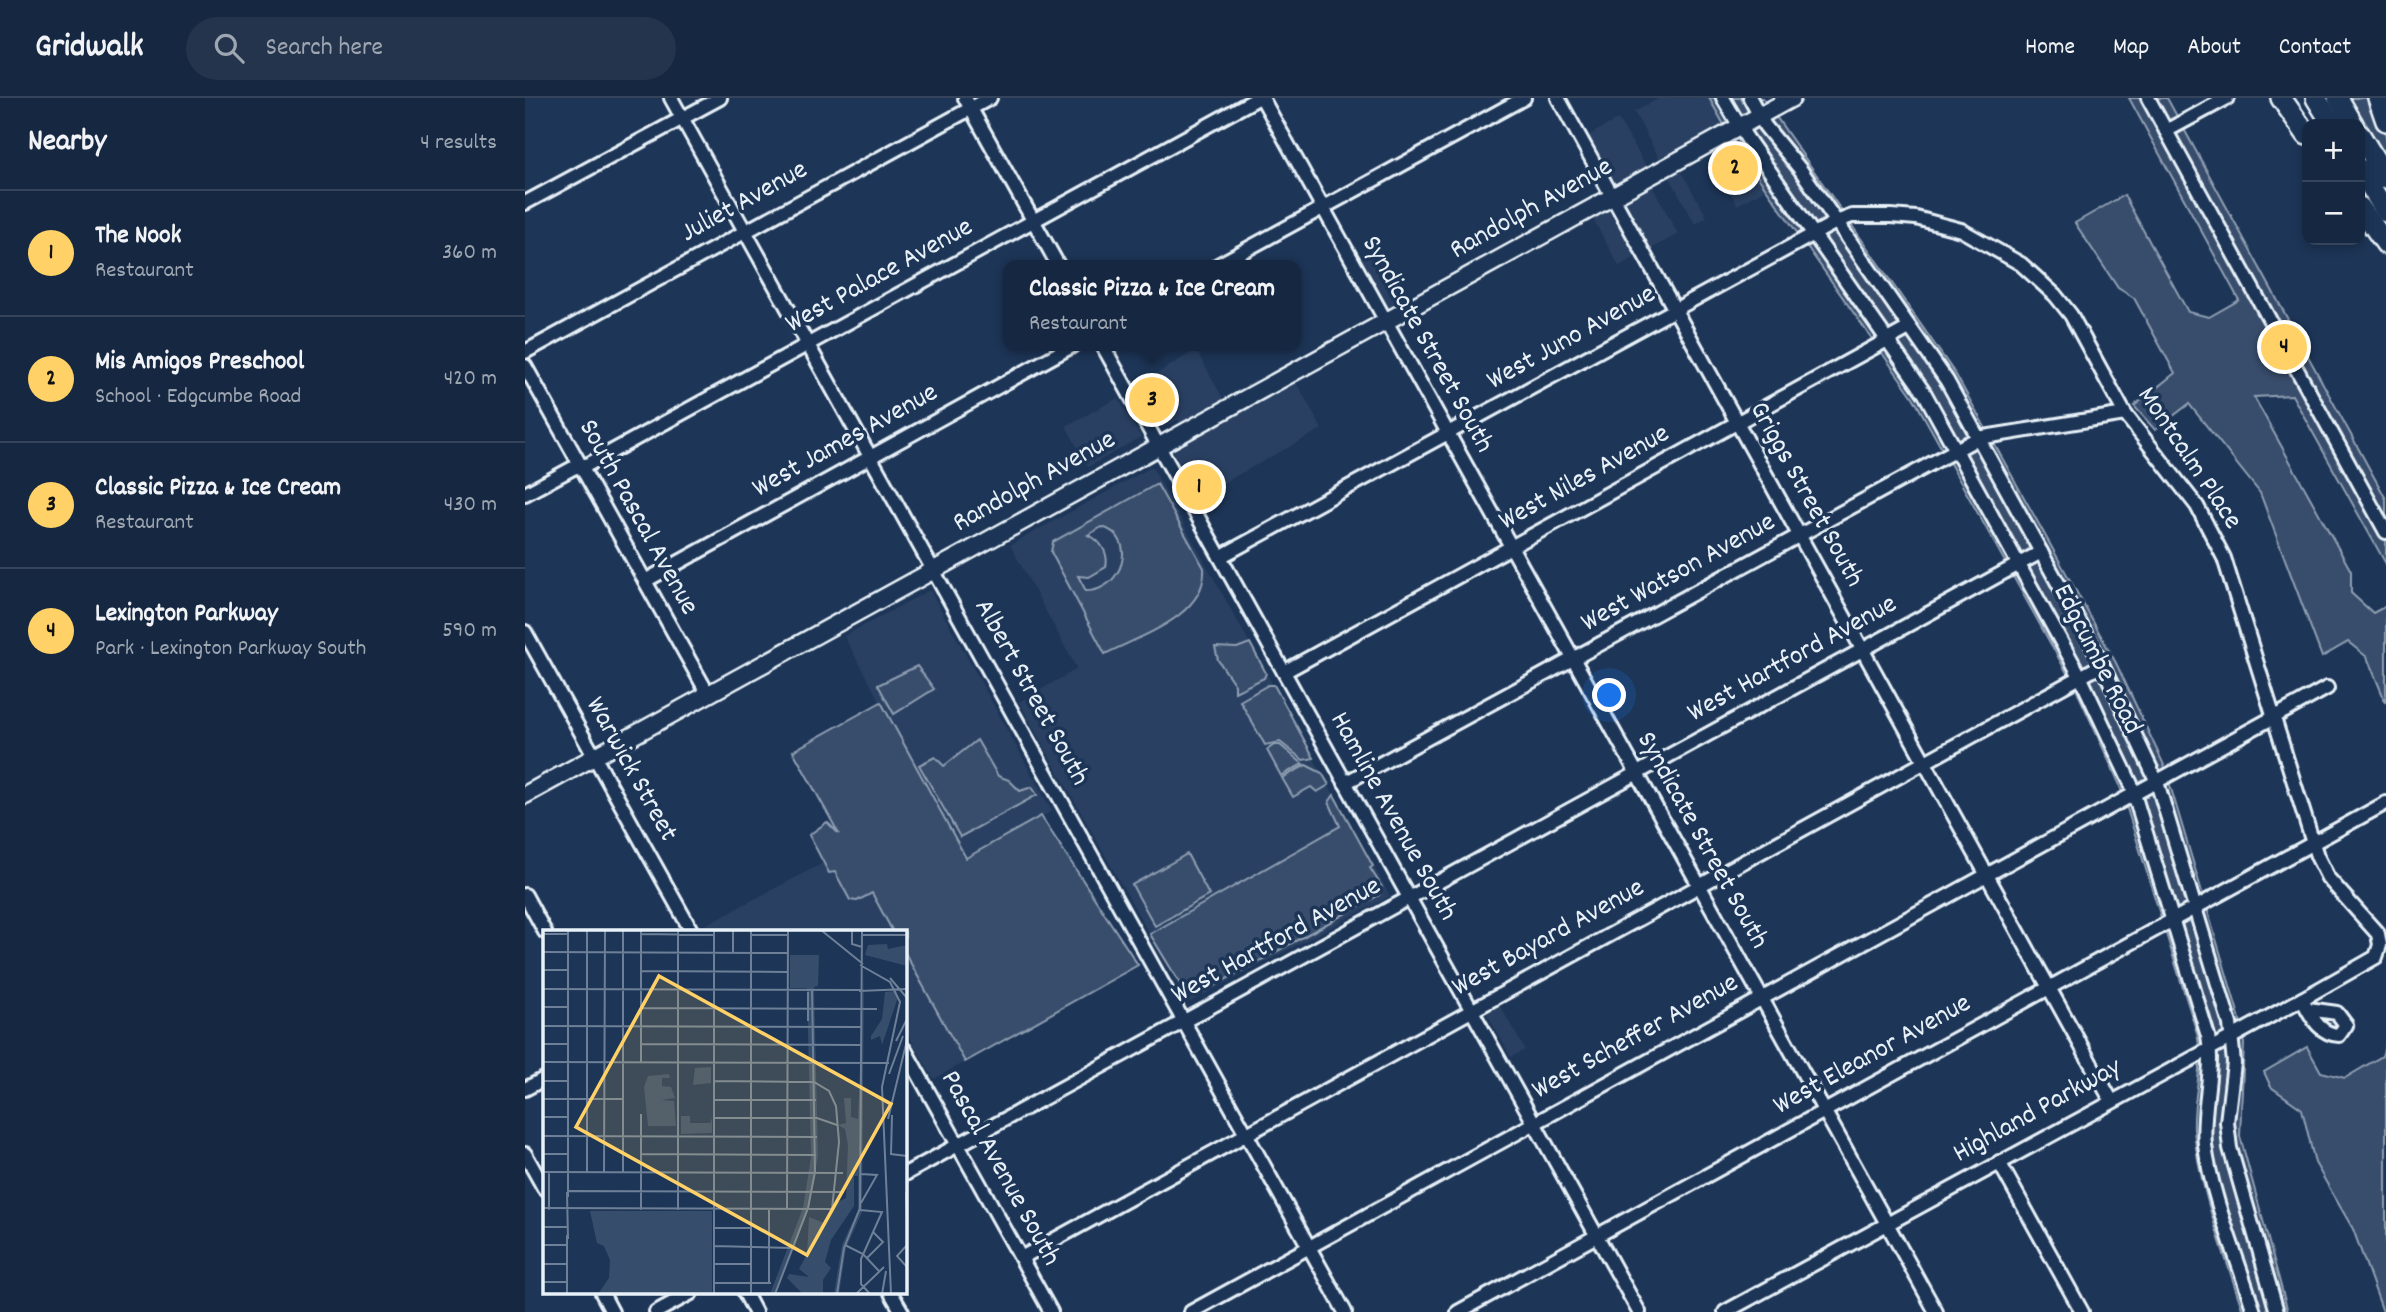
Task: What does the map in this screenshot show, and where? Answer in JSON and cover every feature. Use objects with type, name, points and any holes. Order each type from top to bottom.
[{"type":"highway","points":[[2281,98],[2302,128]]},
{"type":"highway","points":[[2316,98],[2329,119]]},
{"type":"highway","points":[[2338,98],[2350,119]]},
{"type":"highway","points":[[2378,98],[2386,121]]},
{"type":"highway","points":[[2365,143],[2386,178]]},
{"type":"highway","points":[[2365,177],[2386,212]]},
{"type":"highway","points":[[2365,214],[2386,244]]},
{"type":"main road","name":"Randolph Avenue","points":[[525,795],[1792,98]]},
{"type":"street","name":"Albert Street South","points":[[671,98],[1345,1312]]},
{"type":"street","points":[[525,203],[720,98]]},
{"type":"street","name":"Juliet Avenue","points":[[525,352],[745,231],[968,103],[990,98]]},
{"type":"street","name":"Syndicate Street South","points":[[1260,98],[1936,1312]]},
{"type":"street","name":"West Palace Avenue","points":[[525,494],[589,464],[1260,98]]},
{"type":"street","points":[[1227,260],[1524,98]]},
{"type":"street","name":"Griggs Street South","points":[[1558,98],[2111,1100]]},
{"type":"street","name":"Edgcumbe Road","points":[[1723,98],[1740,127],[1925,394],[2080,676],[2134,794],[2210,1047],[2205,1148],[2254,1312]]},
{"type":"street","name":"Edgcumbe Road","points":[[1750,98],[1947,381],[2102,665],[2157,782],[2231,1035],[2234,1063],[2227,1122],[2229,1148],[2277,1312]]},
{"type":"street","points":[[2148,98],[2386,532]]},
{"type":"street","points":[[2167,131],[2227,98]]},
{"type":"street","points":[[968,103],[1055,260]]},
{"type":"street","name":"Montcalm Place","points":[[1836,222],[1852,216],[1916,218],[1961,230],[2001,249],[2040,280],[2071,315],[2125,414],[2179,480],[2212,533],[2237,593],[2313,844],[2329,878],[2378,934],[2381,945],[2376,957]]},
{"type":"street","name":"West Juno Avenue","points":[[1220,557],[1836,222]]},
{"type":"street","name":"West Niles Avenue","points":[[1284,672],[1909,328]]},
{"type":"street","name":"West James Avenue","points":[[645,581],[1063,351]]},
{"type":"street","name":"Hamline Avenue South","points":[[1106,351],[1639,1312]]},
{"type":"street","name":"South Pascal Avenue","points":[[525,366],[708,694]]},
{"type":"street","name":"West Watson Avenue","points":[[1345,783],[1979,438],[2125,414]]},
{"type":"street","name":"West Hartford Avenue","points":[[907,1173],[2041,552]]},
{"type":"street","name":"Warwick Street","points":[[525,632],[691,930]]},
{"type":"street","name":"West Bayard Avenue","points":[[1021,1258],[2102,665]]},
{"type":"street","name":"West Scheffer Avenue","points":[[1191,1312],[2327,688]]},
{"type":"street","name":"West Eleanor Avenue","points":[[1458,1312],[2386,803]]},
{"type":"street","points":[[525,895],[544,930]]},
{"type":"street","name":"Highland Parkway","points":[[1725,1312],[2231,1035],[2305,1004],[2376,957]]},
{"type":"street","name":"Pascal Avenue South","points":[[907,1054],[1051,1312]]},
{"type":"street","points":[[525,1089],[543,1080]]},
{"type":"street","points":[[525,1154],[543,1186]]},
{"type":"street","points":[[1999,1162],[2082,1312]]},
{"type":"street","points":[[603,1294],[613,1312]]},
{"type":"street","points":[[656,1312],[689,1294]]},
{"type":"street","points":[[745,1294],[755,1312]]},
{"type":"street","points":[[892,1294],[902,1312]]},
{"type":"shaded area","points":[[1660,98],[1709,98],[1736,146],[1766,189],[1737,205],[1707,148],[1677,164],[1707,217],[1695,224],[1634,112]]},
{"type":"shaded area","points":[[1709,98],[1763,98],[1956,375],[2116,663],[2164,765],[2240,1019],[2244,1044],[2240,1136],[2288,1312],[2243,1312],[2207,1199],[2197,1153],[2194,1118],[2200,1057],[2197,1033],[2119,783],[2077,691],[1913,397],[1736,146]]},
{"type":"shaded area","points":[[2129,98],[2167,98],[2386,499],[2386,564],[2292,395],[2254,397],[2351,571],[2351,593],[2373,613],[2386,606],[2386,703],[2367,657],[2348,642],[2322,657],[2260,493],[2189,404],[2155,430],[2134,406],[2175,373],[2134,298],[2118,288],[2075,223],[2124,195],[2188,312],[2209,317],[2239,300]]},
{"type":"shaded area","points":[[2350,98],[2373,98],[2386,136],[2386,156],[2365,119]]},
{"type":"shaded area","points":[[1618,119],[1653,177],[1649,180],[1678,234],[1619,266],[1588,210],[1612,197],[1581,140]]},
{"type":"shaded area","points":[[1376,249],[1409,309],[1385,323],[1353,262]]},
{"type":"shaded area","points":[[1197,351],[1229,409],[1291,373],[1322,429],[1225,482],[1196,493],[1174,452],[1190,441],[1178,420],[1162,429],[1138,385]]},
{"type":"shaded area","points":[[1118,398],[1141,437],[1088,467],[1066,426]]},
{"type":"shaded area","points":[[1152,467],[1390,896],[1188,1003],[1019,702],[1077,669],[1010,545]]},
{"type":"shaded area","points":[[1157,484],[1204,568],[1202,585],[1195,599],[1169,622],[1105,654],[1051,552],[1053,542]],"holes":[[[1102,527],[1120,541],[1122,563],[1109,582],[1099,589],[1086,591],[1078,576],[1089,577],[1106,567],[1107,562],[1103,548],[1088,535]]]},
{"type":"shaded area","points":[[930,590],[1052,811],[966,859],[844,636]]},
{"type":"shaded area","points":[[1250,643],[1266,673],[1264,678],[1235,692],[1235,685],[1218,660],[1215,647],[1237,648]]},
{"type":"shaded area","points":[[917,666],[934,689],[894,714],[878,685]]},
{"type":"shaded area","points":[[1268,685],[1274,685],[1314,758],[1303,760],[1280,742],[1265,745],[1240,701]]},
{"type":"shaded area","points":[[881,702],[966,858],[1041,816],[1138,965],[965,1062],[907,957],[907,930],[892,930],[872,893],[857,901],[850,900],[835,872],[829,873],[809,835],[827,822],[839,834],[793,751]]},
{"type":"shaded area","points":[[977,740],[998,776],[1009,780],[1020,791],[1032,787],[1037,795],[960,837],[919,765],[935,757],[944,766]]},
{"type":"shaded area","points":[[1274,745],[1280,745],[1303,764],[1281,776],[1267,750]]},
{"type":"shaded area","points":[[1306,765],[1322,773],[1329,785],[1317,792],[1311,787],[1293,797],[1282,778]]},
{"type":"shaded area","points":[[1334,795],[1373,866],[1370,868],[1382,887],[1379,895],[1194,997],[1187,995],[1150,934],[1340,826],[1329,802]]},
{"type":"shaded area","points":[[848,850],[892,930],[706,930],[703,926]]},
{"type":"shaded area","points":[[1187,854],[1209,895],[1155,926],[1132,885]]},
{"type":"shaded area","points":[[907,957],[965,1062],[934,1079],[907,1032]]},
{"type":"shaded area","points":[[1500,1006],[1525,1050],[1511,1057],[1487,1014]]},
{"type":"shaded area","points":[[2386,1043],[2386,1312],[2383,1312],[2353,1229],[2315,1163],[2302,1109],[2271,1087],[2264,1072],[2307,1047],[2321,1072],[2345,1078],[2382,1056]]},
{"type":"place","name":"Mis Amigos Preschool","points":[[1735,168]]},
{"type":"place","name":"Lexington Parkway","points":[[2284,347]]},
{"type":"place","name":"Classic Pizza & Ice Cream","points":[[1152,400]]},
{"type":"place","name":"The Nook","points":[[1199,487]]}]
